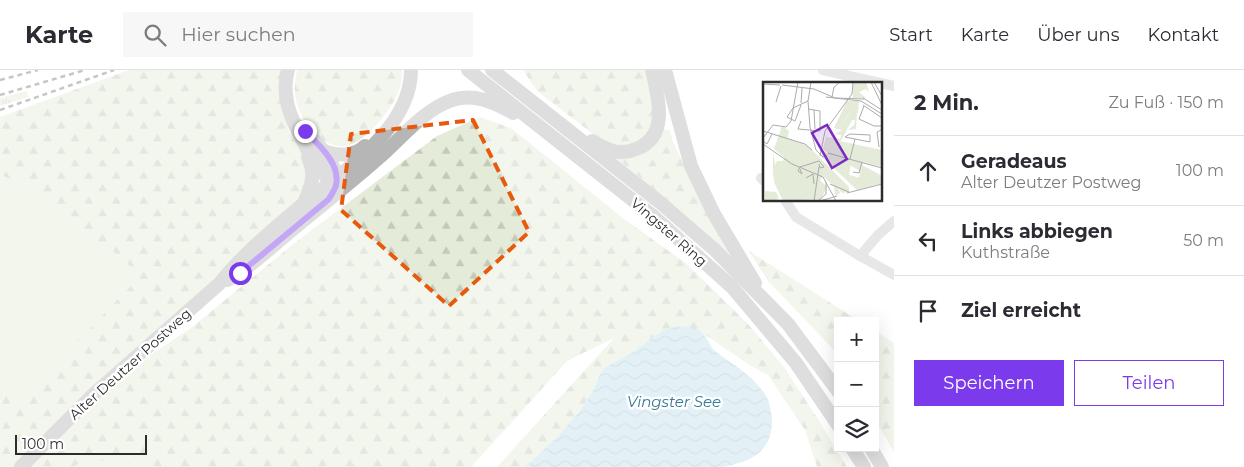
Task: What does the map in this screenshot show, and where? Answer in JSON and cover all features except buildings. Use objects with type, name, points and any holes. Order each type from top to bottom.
[{"type":"main road","points":[[288,70],[287,102],[313,174],[311,186],[303,204]]},
{"type":"main road","points":[[324,151],[337,155],[347,155],[360,150],[392,122],[407,96],[411,80],[411,70]]},
{"type":"main road","name":"Vingster Ring","points":[[468,70],[653,216],[732,287],[772,332],[796,363],[834,419]]},
{"type":"main road","name":"Vingster Ring","points":[[492,70],[662,204],[709,245],[793,330],[834,386]]},
{"type":"main road","points":[[572,133],[615,152],[628,152],[640,148],[652,138],[658,127],[660,113],[652,70]]},
{"type":"main road","points":[[665,70],[691,166],[714,214],[768,305]]},
{"type":"main road","name":"Alter Deutzer Postweg","points":[[219,284],[240,273],[356,178],[419,120],[438,106],[452,100],[482,98],[548,133]]},
{"type":"main road","points":[[292,116],[324,151],[331,163],[336,186],[329,199]]},
{"type":"main road","name":"Alter Deutzer Postweg","points":[[21,467],[94,394],[219,284],[235,264],[303,204],[335,180],[374,144],[392,122]]},
{"type":"main road","points":[[300,135],[314,159],[335,180]]},
{"type":"main road","points":[[335,180],[356,178]]},
{"type":"main road","points":[[855,452],[864,467]]},
{"type":"main road","points":[[873,452],[882,467]]},
{"type":"street","points":[[824,70],[875,82]]},
{"type":"street","points":[[787,201],[796,217],[894,275]]},
{"type":"street","points":[[860,256],[878,235],[894,221]]},
{"type":"highlighted area","points":[[473,120],[529,232],[449,306],[341,210],[351,134]]},
{"type":"green space","points":[[129,70],[283,70],[283,103],[289,132],[305,156],[310,169],[298,203],[258,236],[203,290],[89,390],[14,467],[0,467],[0,381],[18,399],[122,258],[85,233],[20,183],[0,175],[0,117]]},
{"type":"green space","points":[[297,70],[402,70],[401,82],[395,100],[377,125],[353,144],[337,146],[319,137],[300,111],[295,93]]},
{"type":"green space","points":[[523,70],[646,70],[654,97],[653,128],[638,145],[616,147],[601,140],[537,91]]},
{"type":"green space","points":[[27,91],[28,97],[0,106],[0,98]]},
{"type":"green space","points":[[480,117],[511,128],[624,219],[687,264],[748,324],[784,367],[834,446],[834,452],[838,452],[847,467],[817,467],[805,430],[768,375],[751,366],[701,332],[687,327],[673,327],[663,330],[631,353],[605,367],[579,412],[557,437],[525,467],[497,467],[614,338],[567,361],[471,467],[139,467],[125,453],[103,461],[81,461],[75,467],[31,467],[98,400],[153,353],[191,328],[292,245],[437,136]]},
{"type":"green space","points":[[662,129],[670,130],[673,142],[710,217],[734,258],[678,208],[617,159]]},
{"type":"green space","points":[[0,175],[20,183],[85,233],[123,258],[139,278],[18,399],[0,381]]},
{"type":"green space","points":[[749,251],[853,317],[834,317],[834,350],[768,281]]},
{"type":"green space","points":[[879,334],[894,343],[894,452],[879,426]]},
{"type":"green space","points":[[125,453],[139,467],[75,467],[81,461],[103,461]]},
{"type":"water","name":"Vingster See","points":[[673,327],[697,329],[704,335],[714,350],[746,374],[764,393],[768,400],[772,419],[769,439],[759,453],[744,461],[724,467],[525,467],[557,437],[579,412],[605,367],[631,353],[663,330]]},
{"type":"railway","points":[[0,80],[38,70]]},
{"type":"railway","points":[[0,95],[85,70]]},
{"type":"railway","points":[[0,110],[114,70]]},
{"type":"route","points":[[240,273],[329,199],[336,186],[337,176],[331,163],[324,151],[305,131]]}]
